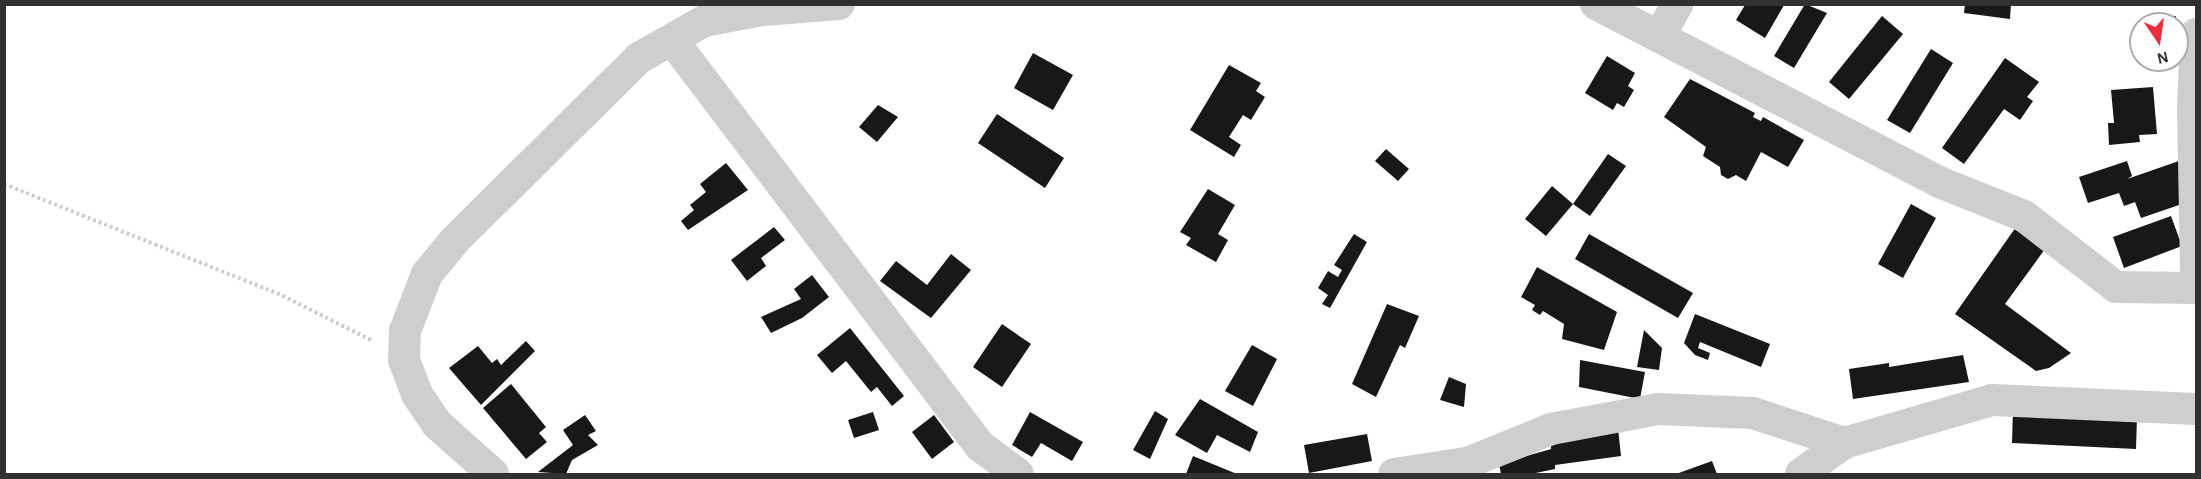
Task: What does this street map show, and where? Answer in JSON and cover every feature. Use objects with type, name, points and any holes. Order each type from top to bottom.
[{"type":"street","points":[[470,474],[417,394],[404,360],[412,307],[427,274],[455,240],[639,58],[673,41],[704,21],[763,10],[839,4]]},
{"type":"street","points":[[1596,4],[1939,182],[2024,216],[2116,287],[2196,288]]},
{"type":"street","points":[[1659,37],[1677,4]]},
{"type":"street","points":[[2196,33],[2193,109],[2196,272]]},
{"type":"street","points":[[673,41],[980,446],[1018,474]]},
{"type":"street","points":[[1801,474],[1844,442],[1992,400],[2196,409]]},
{"type":"street","points":[[1394,474],[1467,464],[1551,429],[1658,409],[1753,413],[1844,442]]},
{"type":"street","points":[[437,424],[493,474]]},
{"type":"path","points":[[4,184],[277,293],[358,331],[404,360]]},
{"type":"building","points":[[1805,4],[1827,13],[1794,68],[1774,56]]},
{"type":"building","points":[[1965,4],[2011,4],[2010,19],[1964,13]]},
{"type":"building","points":[[1745,5],[1784,5],[1765,38],[1736,20]]},
{"type":"building","points":[[1882,16],[1903,34],[1849,99],[1829,82]]},
{"type":"building","points":[[1931,49],[1953,63],[1910,133],[1887,120]]},
{"type":"building","points":[[1033,53],[1073,75],[1053,110],[1014,88]]},
{"type":"building","points":[[1607,56],[1635,73],[1628,86],[1634,90],[1624,107],[1617,103],[1613,110],[1585,93]]},
{"type":"building","points":[[2005,58],[2039,82],[2027,97],[2033,101],[2020,120],[2004,109],[1964,164],[1942,148]]},
{"type":"building","points":[[1229,65],[1261,83],[1256,91],[1265,97],[1251,120],[1243,115],[1229,137],[1241,145],[1234,157],[1190,130]]},
{"type":"building","points":[[1690,79],[1755,113],[1753,117],[1761,121],[1763,117],[1804,140],[1788,167],[1761,152],[1746,181],[1736,175],[1728,179],[1721,175],[1720,167],[1703,156],[1706,147],[1664,117]]},
{"type":"building","points":[[2153,87],[2157,134],[2139,135],[2140,142],[2109,145],[2108,123],[2114,123],[2111,90]]},
{"type":"building","points":[[878,105],[898,117],[877,142],[859,127]]},
{"type":"building","points":[[997,114],[1064,158],[1045,188],[978,143]]},
{"type":"building","points":[[1386,149],[1409,169],[1398,181],[1375,161]]},
{"type":"building","points":[[1608,154],[1626,166],[1590,216],[1573,204]]},
{"type":"building","points":[[2127,161],[2132,176],[2127,179],[2179,161],[2182,204],[2141,218],[2135,202],[2124,206],[2119,193],[2088,203],[2079,177]]},
{"type":"building","points":[[726,163],[748,190],[688,230],[681,221],[694,210],[690,205],[706,192],[700,184]]},
{"type":"building","points":[[1552,186],[1573,204],[1546,236],[1525,219]]},
{"type":"building","points":[[1208,189],[1235,205],[1218,234],[1228,240],[1216,262],[1186,245],[1191,238],[1180,232]]},
{"type":"building","points":[[1911,204],[1936,218],[1903,278],[1878,264]]},
{"type":"building","points":[[2171,216],[2182,246],[2124,268],[2113,237]]},
{"type":"building","points":[[774,227],[785,240],[761,258],[766,266],[747,281],[731,260]]},
{"type":"building","points":[[2016,227],[2045,249],[2005,304],[2071,353],[2049,368],[2036,371],[1955,314]]},
{"type":"building","points":[[1354,234],[1367,242],[1330,308],[1322,304],[1328,295],[1318,288],[1328,271],[1338,277],[1342,270],[1334,265]]},
{"type":"building","points":[[1589,234],[1693,293],[1678,318],[1575,259]]},
{"type":"building","points":[[951,254],[971,270],[931,318],[880,281],[896,261],[927,285]]},
{"type":"building","points":[[1537,267],[1617,312],[1604,350],[1562,339],[1564,324],[1543,311],[1540,315],[1532,310],[1535,305],[1521,297]]},
{"type":"building","points":[[812,275],[829,297],[802,318],[771,333],[761,317],[801,299],[794,289]]},
{"type":"building","points":[[1387,304],[1419,316],[1405,348],[1400,345],[1376,397],[1352,384]]},
{"type":"building","points":[[1695,314],[1770,344],[1761,367],[1700,342],[1698,348],[1710,353],[1708,360],[1695,355],[1684,343]]},
{"type":"building","points":[[1002,324],[1031,344],[1002,387],[973,367]]},
{"type":"building","points":[[850,328],[904,396],[892,406],[877,387],[871,392],[846,361],[832,373],[817,355]]},
{"type":"building","points":[[1644,330],[1662,348],[1659,370],[1637,367]]},
{"type":"building","points":[[526,341],[535,351],[481,405],[449,368],[478,346],[492,363],[497,359],[501,365]]},
{"type":"building","points":[[1252,345],[1277,359],[1253,406],[1225,391]]},
{"type":"building","points":[[1963,355],[1969,382],[1853,399],[1849,369],[1889,363],[1889,367]]},
{"type":"building","points":[[1580,360],[1645,372],[1640,399],[1579,387]]},
{"type":"building","points":[[1449,377],[1466,384],[1464,407],[1440,400]]},
{"type":"building","points":[[511,384],[546,427],[539,433],[547,442],[526,459],[483,408]]},
{"type":"building","points":[[1200,399],[1258,432],[1250,452],[1217,435],[1207,453],[1175,435]]},
{"type":"building","points":[[2013,409],[2137,416],[2136,449],[2012,443]]},
{"type":"building","points":[[1155,411],[1168,419],[1150,459],[1133,450]]},
{"type":"building","points":[[873,412],[879,430],[854,438],[848,420]]},
{"type":"building","points":[[1030,412],[1083,442],[1072,461],[1041,443],[1032,457],[1012,445]]},
{"type":"building","points":[[585,415],[596,431],[588,435],[598,445],[572,460],[566,474],[538,472],[573,445],[563,430]]},
{"type":"building","points":[[934,415],[954,442],[932,459],[912,432]]},
{"type":"building","points":[[1618,428],[1621,456],[1555,465],[1555,469],[1531,474],[1501,474],[1499,464],[1551,449],[1550,435]]},
{"type":"building","points":[[1367,434],[1372,461],[1309,473],[1304,445]]},
{"type":"building","points":[[1193,456],[1237,474],[1186,474]]},
{"type":"building","points":[[1712,461],[1717,474],[1676,474]]}]
